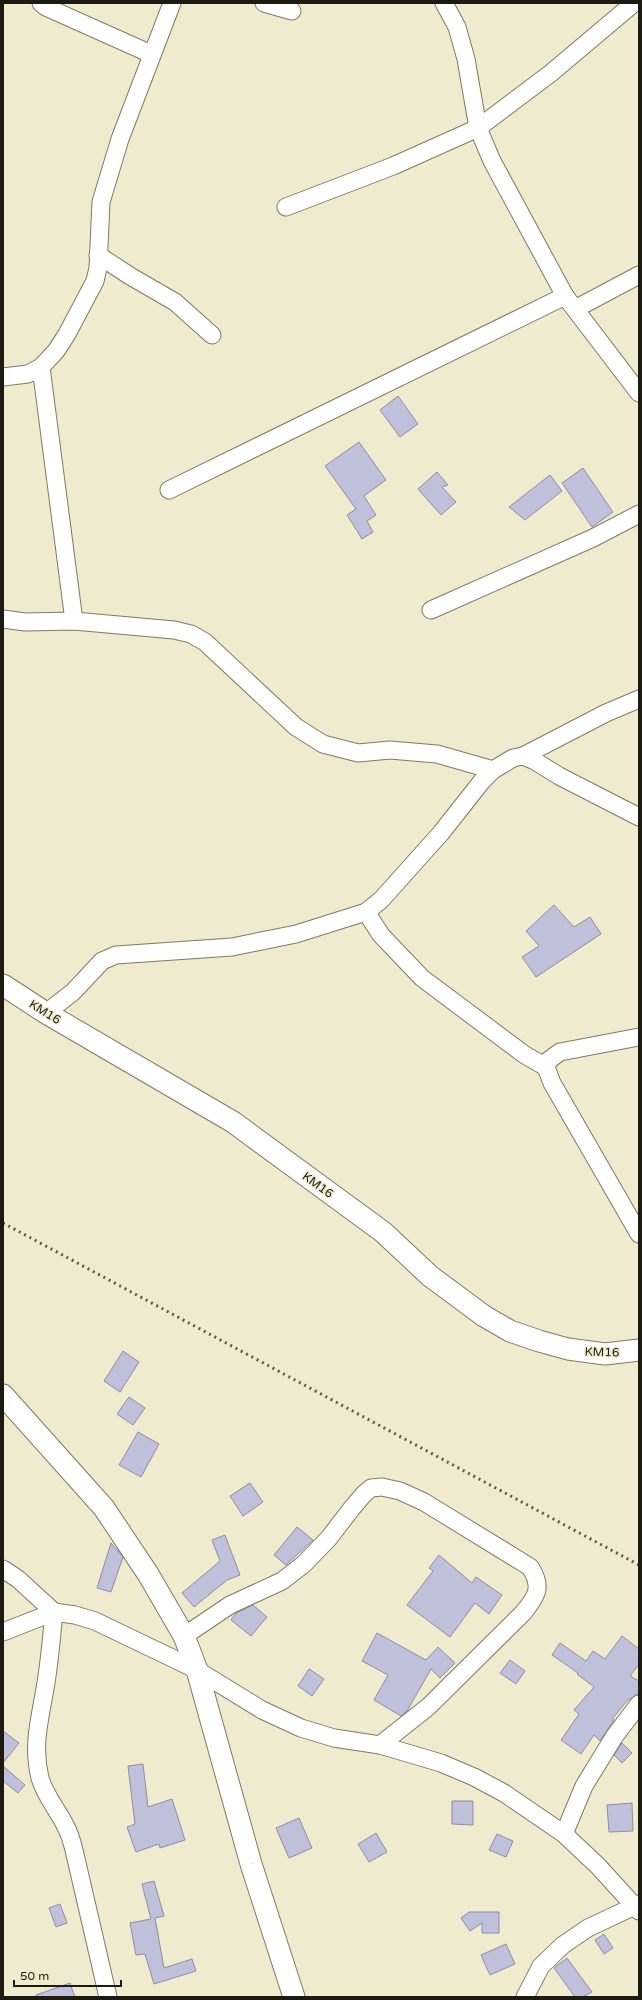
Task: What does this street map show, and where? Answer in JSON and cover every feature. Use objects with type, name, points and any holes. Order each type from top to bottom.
[{"type":"street","points":[[41,3],[46,7],[92,29],[151,54]]},
{"type":"street","points":[[3,377],[28,374],[41,367],[56,351],[67,334],[95,281],[101,202],[120,139],[151,54],[172,3]]},
{"type":"street","points":[[264,3],[292,11]]},
{"type":"street","points":[[444,3],[457,27],[466,59],[478,128],[509,195],[570,303],[639,393]]},
{"type":"street","points":[[286,207],[393,166],[478,128],[551,74],[634,3]]},
{"type":"street","points":[[98,255],[130,276],[175,302],[212,335]]},
{"type":"street","points":[[169,490],[570,303],[639,275]]},
{"type":"street","points":[[41,367],[74,621]]},
{"type":"street","points":[[431,610],[593,538],[639,514]]},
{"type":"street","points":[[3,619],[26,622],[74,621],[166,630],[191,634],[205,642],[296,727],[323,744],[358,753],[390,750],[437,754],[493,770]]},
{"type":"street","points":[[46,1013],[73,992],[102,961],[116,954],[232,947],[296,934],[366,912],[387,894],[441,833],[482,781],[493,770],[513,758],[523,756],[606,713],[639,699]]},
{"type":"street","points":[[523,756],[639,817]]},
{"type":"street","points":[[366,912],[381,935],[422,978],[486,1024],[525,1055],[546,1067],[552,1083],[639,1234]]},
{"type":"street","name":"KM16","points":[[3,985],[46,1013],[233,1122],[383,1232],[430,1276],[484,1316],[504,1327],[539,1341],[568,1350],[605,1354],[639,1350]]},
{"type":"street","points":[[546,1067],[549,1060],[560,1052],[639,1037]]},
{"type":"street","points":[[3,1395],[104,1508],[148,1574],[184,1636],[197,1670],[251,1864],[294,1997]]},
{"type":"street","points":[[184,1636],[230,1605],[282,1581],[304,1564],[329,1538],[352,1508],[371,1488],[382,1487],[400,1491],[424,1502],[530,1567],[535,1575],[538,1590],[532,1602],[523,1613],[428,1707],[380,1745]]},
{"type":"street","points":[[3,1570],[18,1579],[54,1612]]},
{"type":"street","points":[[54,1612],[47,1677],[39,1713],[35,1746],[40,1780],[46,1794],[66,1827],[74,1850],[108,1997]]},
{"type":"street","points":[[3,1632],[54,1612],[75,1615],[95,1621],[197,1670],[262,1710],[300,1728],[334,1738],[380,1745],[441,1763],[474,1777],[504,1793],[564,1834],[638,1907],[588,1928],[563,1945],[541,1966],[525,1997]]},
{"type":"street","points":[[564,1834],[584,1786],[614,1737],[639,1704]]},
{"type":"building","points":[[398,396],[418,424],[400,437],[380,410]]},
{"type":"building","points":[[359,442],[386,480],[364,496],[376,515],[367,521],[373,532],[362,539],[347,515],[356,509],[325,466]]},
{"type":"building","points":[[583,468],[613,512],[592,527],[562,483]]},
{"type":"building","points":[[437,472],[448,485],[442,487],[456,502],[441,515],[418,489]]},
{"type":"building","points":[[550,475],[562,491],[525,520],[509,507]]},
{"type":"building","points":[[554,905],[574,927],[590,917],[601,934],[536,977],[522,957],[539,946],[526,931]]},
{"type":"building","points":[[123,1351],[139,1362],[120,1392],[104,1381]]},
{"type":"building","points":[[129,1397],[145,1408],[133,1425],[117,1414]]},
{"type":"building","points":[[138,1432],[159,1444],[141,1477],[119,1465]]},
{"type":"building","points":[[250,1483],[263,1502],[243,1516],[230,1496]]},
{"type":"building","points":[[297,1527],[313,1540],[286,1565],[274,1555]]},
{"type":"building","points":[[225,1535],[240,1575],[227,1580],[194,1607],[182,1593],[220,1561],[212,1540]]},
{"type":"building","points":[[111,1543],[123,1557],[111,1592],[97,1588]]},
{"type":"building","points":[[439,1555],[472,1583],[476,1577],[502,1595],[489,1614],[475,1603],[450,1637],[407,1605],[433,1571],[429,1568]]},
{"type":"building","points":[[253,1605],[267,1617],[251,1636],[231,1620],[236,1613]]},
{"type":"building","points":[[377,1633],[426,1660],[438,1647],[455,1663],[440,1678],[431,1669],[407,1711],[401,1716],[374,1700],[388,1675],[362,1661]]},
{"type":"building","points":[[622,1636],[639,1649],[639,1664],[630,1676],[639,1681],[639,1693],[627,1701],[613,1718],[614,1720],[600,1741],[594,1735],[581,1754],[561,1740],[579,1714],[574,1710],[594,1687],[577,1674],[578,1673],[552,1655],[560,1643],[586,1661],[593,1651],[605,1659]]},
{"type":"building","points":[[510,1660],[525,1671],[516,1684],[500,1673]]},
{"type":"building","points":[[309,1669],[324,1679],[312,1696],[298,1686]]},
{"type":"building","points":[[3,1731],[19,1743],[3,1763]]},
{"type":"building","points":[[622,1743],[632,1753],[622,1763],[614,1755]]},
{"type":"building","points":[[143,1764],[148,1807],[172,1799],[185,1840],[160,1848],[159,1844],[136,1852],[127,1827],[135,1824],[128,1766]]},
{"type":"building","points":[[3,1766],[25,1785],[18,1793],[3,1781]]},
{"type":"building","points":[[452,1801],[473,1801],[473,1825],[452,1824]]},
{"type":"building","points":[[632,1803],[633,1831],[609,1832],[607,1805]]},
{"type":"building","points":[[299,1818],[312,1848],[289,1858],[276,1828]]},
{"type":"building","points":[[376,1833],[387,1852],[369,1862],[358,1844]]},
{"type":"building","points":[[497,1834],[513,1841],[506,1857],[489,1850]]},
{"type":"building","points":[[154,1881],[164,1916],[155,1918],[164,1968],[192,1959],[196,1971],[154,1984],[145,1954],[136,1955],[130,1923],[151,1919],[142,1884]]},
{"type":"building","points":[[60,1904],[67,1923],[56,1927],[49,1908]]},
{"type":"building","points":[[469,1912],[499,1912],[499,1933],[482,1933],[482,1923],[470,1931],[461,1918]]},
{"type":"building","points":[[604,1934],[613,1948],[604,1954],[595,1940]]},
{"type":"building","points":[[506,1944],[515,1964],[490,1975],[481,1955]]},
{"type":"building","points":[[567,1958],[592,1992],[583,1997],[575,1997],[554,1968]]},
{"type":"building","points":[[70,1983],[75,1997],[36,1997],[36,1995]]},
{"type":"railway","points":[[3,1223],[639,1565]]}]
